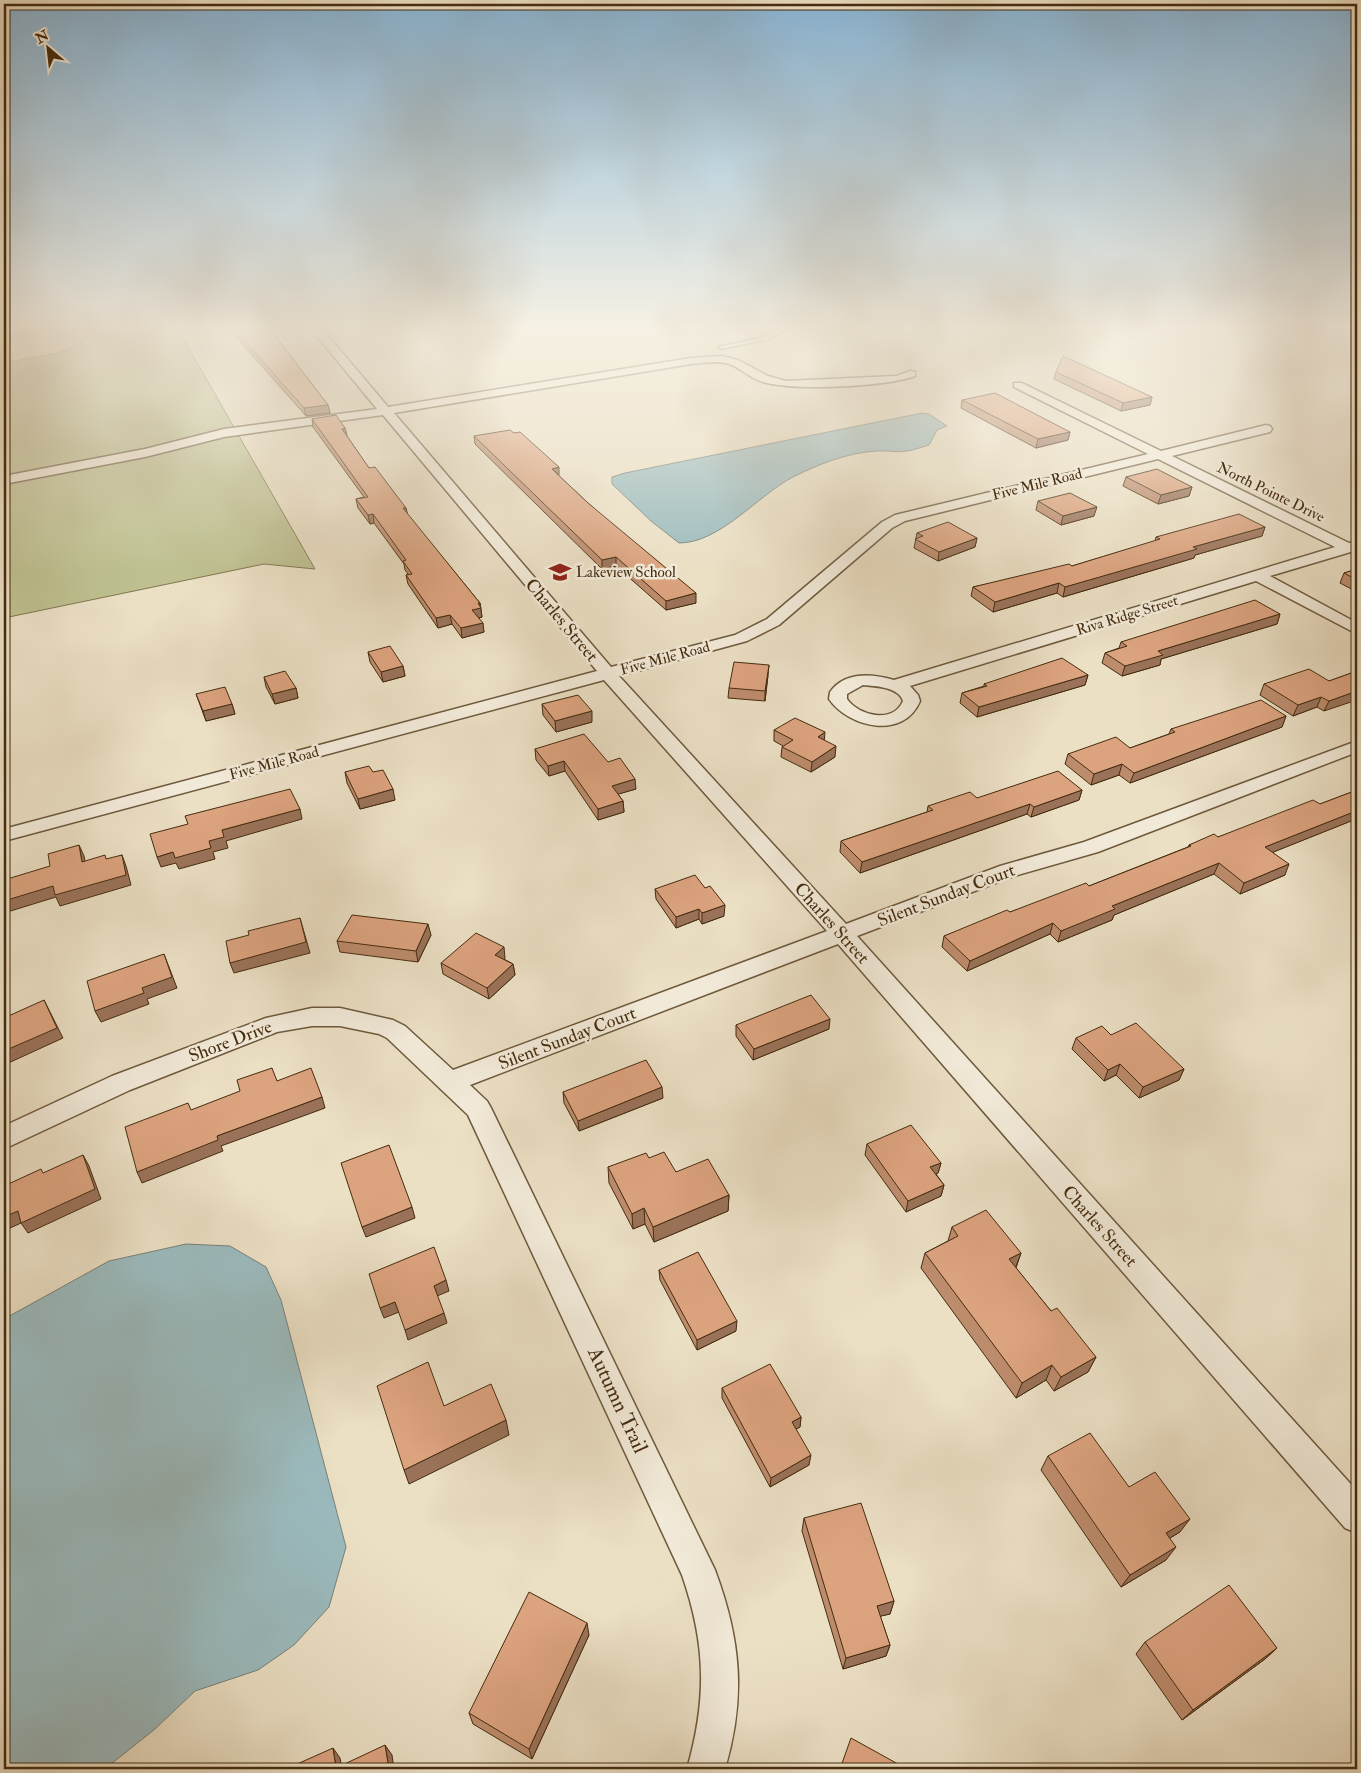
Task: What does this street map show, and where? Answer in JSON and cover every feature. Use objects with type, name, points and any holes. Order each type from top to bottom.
[{"type":"street","name":"Charles Street","points":[[381,407],[607,673],[843,935],[1357,1516]]},
{"type":"street","points":[[4,480],[145,453],[224,434],[411,407]]},
{"type":"street","name":"North Pointe Drive","points":[[1062,407],[1159,455],[1353,546]]},
{"type":"street","name":"Five Mile Road","points":[[4,835],[732,640],[759,630],[773,622],[887,525],[900,518],[1266,429]]},
{"type":"street","name":"Riva Ridge Street","points":[[896,685],[1353,546]]},
{"type":"street","points":[[1258,575],[1357,629]]},
{"type":"street","name":"Silent Sunday Court","points":[[452,1081],[843,935],[1007,871],[1091,847],[1357,746]]},
{"type":"street","name":"Shore Drive","points":[[4,1138],[121,1083],[274,1024],[312,1017],[349,1018],[385,1026],[405,1039],[452,1081]]},
{"type":"street","name":"Autumn Trail","points":[[452,1081],[478,1108],[493,1137],[698,1570],[712,1607],[720,1653],[719,1713],[710,1755]]},
{"type":"green space","points":[[4,407],[222,407],[315,569],[264,564],[4,618]]},
{"type":"water","points":[[922,413],[929,414],[947,426],[937,430],[929,445],[903,452],[880,451],[854,454],[813,468],[779,485],[724,527],[694,541],[679,543],[651,521],[612,484],[612,477],[625,473]]},
{"type":"water","points":[[186,1244],[230,1246],[266,1267],[281,1300],[346,1547],[329,1607],[294,1645],[258,1670],[195,1691],[155,1729],[111,1764],[100,1769],[4,1769],[4,1319],[109,1261]]},
{"type":"building","points":[[975,407],[1021,407],[1070,432],[1038,439]]},
{"type":"building","points":[[336,415],[345,428],[342,429],[369,468],[375,467],[406,508],[403,508],[480,603],[478,603],[481,608],[472,610],[483,623],[461,628],[450,615],[436,618],[406,575],[412,574],[403,561],[406,560],[373,514],[368,515],[356,499],[368,497],[312,419]]},
{"type":"building","points":[[510,430],[514,433],[520,432],[559,467],[552,469],[588,503],[696,593],[666,601],[616,557],[602,560],[474,436]]},
{"type":"building","points":[[1157,469],[1192,487],[1161,495],[1126,477]]},
{"type":"building","points":[[1070,493],[1097,507],[1063,516],[1038,501]]},
{"type":"building","points":[[1239,514],[1265,527],[1193,547],[1197,549],[1065,587],[1059,583],[995,602],[973,587],[1069,564],[1072,566],[1160,539],[1156,537]]},
{"type":"building","points":[[948,522],[977,538],[939,552],[915,539],[923,536],[917,533]]},
{"type":"building","points":[[1357,569],[1357,580],[1344,573]]},
{"type":"building","points":[[1255,600],[1280,614],[1158,651],[1163,655],[1125,666],[1105,653],[1127,646],[1121,642]]},
{"type":"building","points":[[390,646],[403,666],[381,672],[368,652]]},
{"type":"building","points":[[1062,658],[1088,675],[979,707],[962,693],[987,686],[984,684]]},
{"type":"building","points":[[734,662],[769,665],[765,691],[729,688]]},
{"type":"building","points":[[1309,669],[1329,681],[1357,671],[1357,691],[1329,701],[1321,697],[1298,705],[1264,684]]},
{"type":"building","points":[[285,671],[296,688],[272,694],[264,677]]},
{"type":"building","points":[[225,687],[232,704],[203,711],[196,694]]},
{"type":"building","points":[[578,695],[592,711],[555,721],[542,704]]},
{"type":"building","points":[[1261,700],[1286,716],[1134,773],[1122,764],[1094,774],[1068,754],[1116,737],[1130,748],[1175,732],[1171,729]]},
{"type":"building","points":[[795,718],[825,732],[818,737],[836,746],[812,762],[782,747],[793,740],[774,730]]},
{"type":"building","points":[[584,734],[608,762],[620,758],[635,779],[612,786],[623,801],[598,809],[564,761],[548,766],[535,749]]},
{"type":"building","points":[[369,766],[373,772],[383,770],[393,789],[358,799],[345,772]]},
{"type":"building","points":[[1058,771],[1082,790],[1034,807],[1030,804],[862,862],[841,841],[933,810],[928,806],[970,792],[977,798]]},
{"type":"building","points":[[290,789],[300,809],[222,830],[224,837],[209,841],[211,848],[175,858],[173,852],[157,857],[150,834],[188,824],[185,816]]},
{"type":"building","points":[[1357,790],[1357,812],[1265,847],[1289,864],[1244,883],[1219,863],[1112,906],[1115,909],[1061,931],[1053,923],[970,961],[944,936],[1007,910],[1010,912],[1086,883],[1089,886],[1191,846],[1189,845],[1214,834],[1218,837],[1313,800],[1320,804]]},
{"type":"building","points":[[79,845],[82,862],[105,855],[106,859],[122,855],[126,875],[55,895],[53,886],[4,901],[4,880],[50,866],[48,854]]},
{"type":"building","points":[[695,875],[705,888],[710,886],[725,905],[702,913],[699,909],[676,917],[655,889]]},
{"type":"building","points":[[352,915],[428,924],[416,951],[337,941]]},
{"type":"building","points":[[300,918],[306,942],[230,963],[226,941],[249,935],[248,931]]},
{"type":"building","points":[[476,933],[504,947],[495,955],[513,964],[487,988],[441,963]]},
{"type":"building","points":[[164,954],[172,977],[142,988],[144,993],[95,1011],[87,981]]},
{"type":"building","points":[[811,995],[830,1019],[754,1049],[736,1025]]},
{"type":"building","points":[[44,1000],[57,1028],[4,1051],[4,1018]]},
{"type":"building","points":[[1136,1023],[1184,1069],[1143,1087],[1120,1064],[1108,1070],[1076,1038],[1102,1026],[1111,1035]]},
{"type":"building","points":[[646,1060],[662,1087],[578,1121],[563,1092]]},
{"type":"building","points":[[272,1068],[277,1081],[311,1068],[322,1097],[217,1136],[218,1140],[137,1172],[125,1127],[188,1103],[191,1110],[240,1091],[237,1080]]},
{"type":"building","points":[[911,1125],[941,1163],[930,1167],[944,1185],[908,1201],[867,1144]]},
{"type":"building","points":[[389,1145],[412,1207],[362,1227],[341,1163]]},
{"type":"building","points":[[664,1152],[676,1172],[708,1159],[729,1195],[653,1227],[644,1208],[632,1214],[608,1167],[646,1153],[649,1158]]},
{"type":"building","points":[[83,1155],[95,1189],[21,1223],[18,1211],[4,1217],[4,1186],[41,1169],[43,1173]]},
{"type":"building","points":[[986,1210],[1021,1253],[1009,1259],[1051,1311],[1057,1308],[1096,1357],[1061,1377],[1052,1365],[1022,1383],[925,1253],[958,1236],[952,1227]]},
{"type":"building","points":[[434,1247],[446,1280],[434,1286],[444,1313],[405,1330],[395,1302],[380,1308],[369,1274]]},
{"type":"building","points":[[698,1252],[737,1321],[697,1340],[659,1270]]},
{"type":"building","points":[[428,1362],[444,1406],[491,1384],[506,1420],[404,1470],[377,1386]]},
{"type":"building","points":[[770,1364],[801,1417],[792,1422],[811,1455],[771,1478],[722,1388]]},
{"type":"building","points":[[1090,1433],[1129,1487],[1155,1472],[1190,1519],[1166,1533],[1176,1547],[1130,1575],[1048,1456]]},
{"type":"building","points":[[861,1503],[894,1601],[877,1606],[890,1645],[846,1658],[804,1518]]},
{"type":"building","points":[[1229,1585],[1277,1648],[1193,1710],[1145,1642]]},
{"type":"building","points":[[529,1592],[587,1623],[529,1749],[469,1713]]},
{"type":"building","points":[[851,1738],[907,1769],[840,1769]]},
{"type":"building","points":[[385,1745],[389,1769],[286,1769],[333,1748],[336,1768]]},
{"type":"place","name":"Lakeview School","points":[[560,572]]}]
